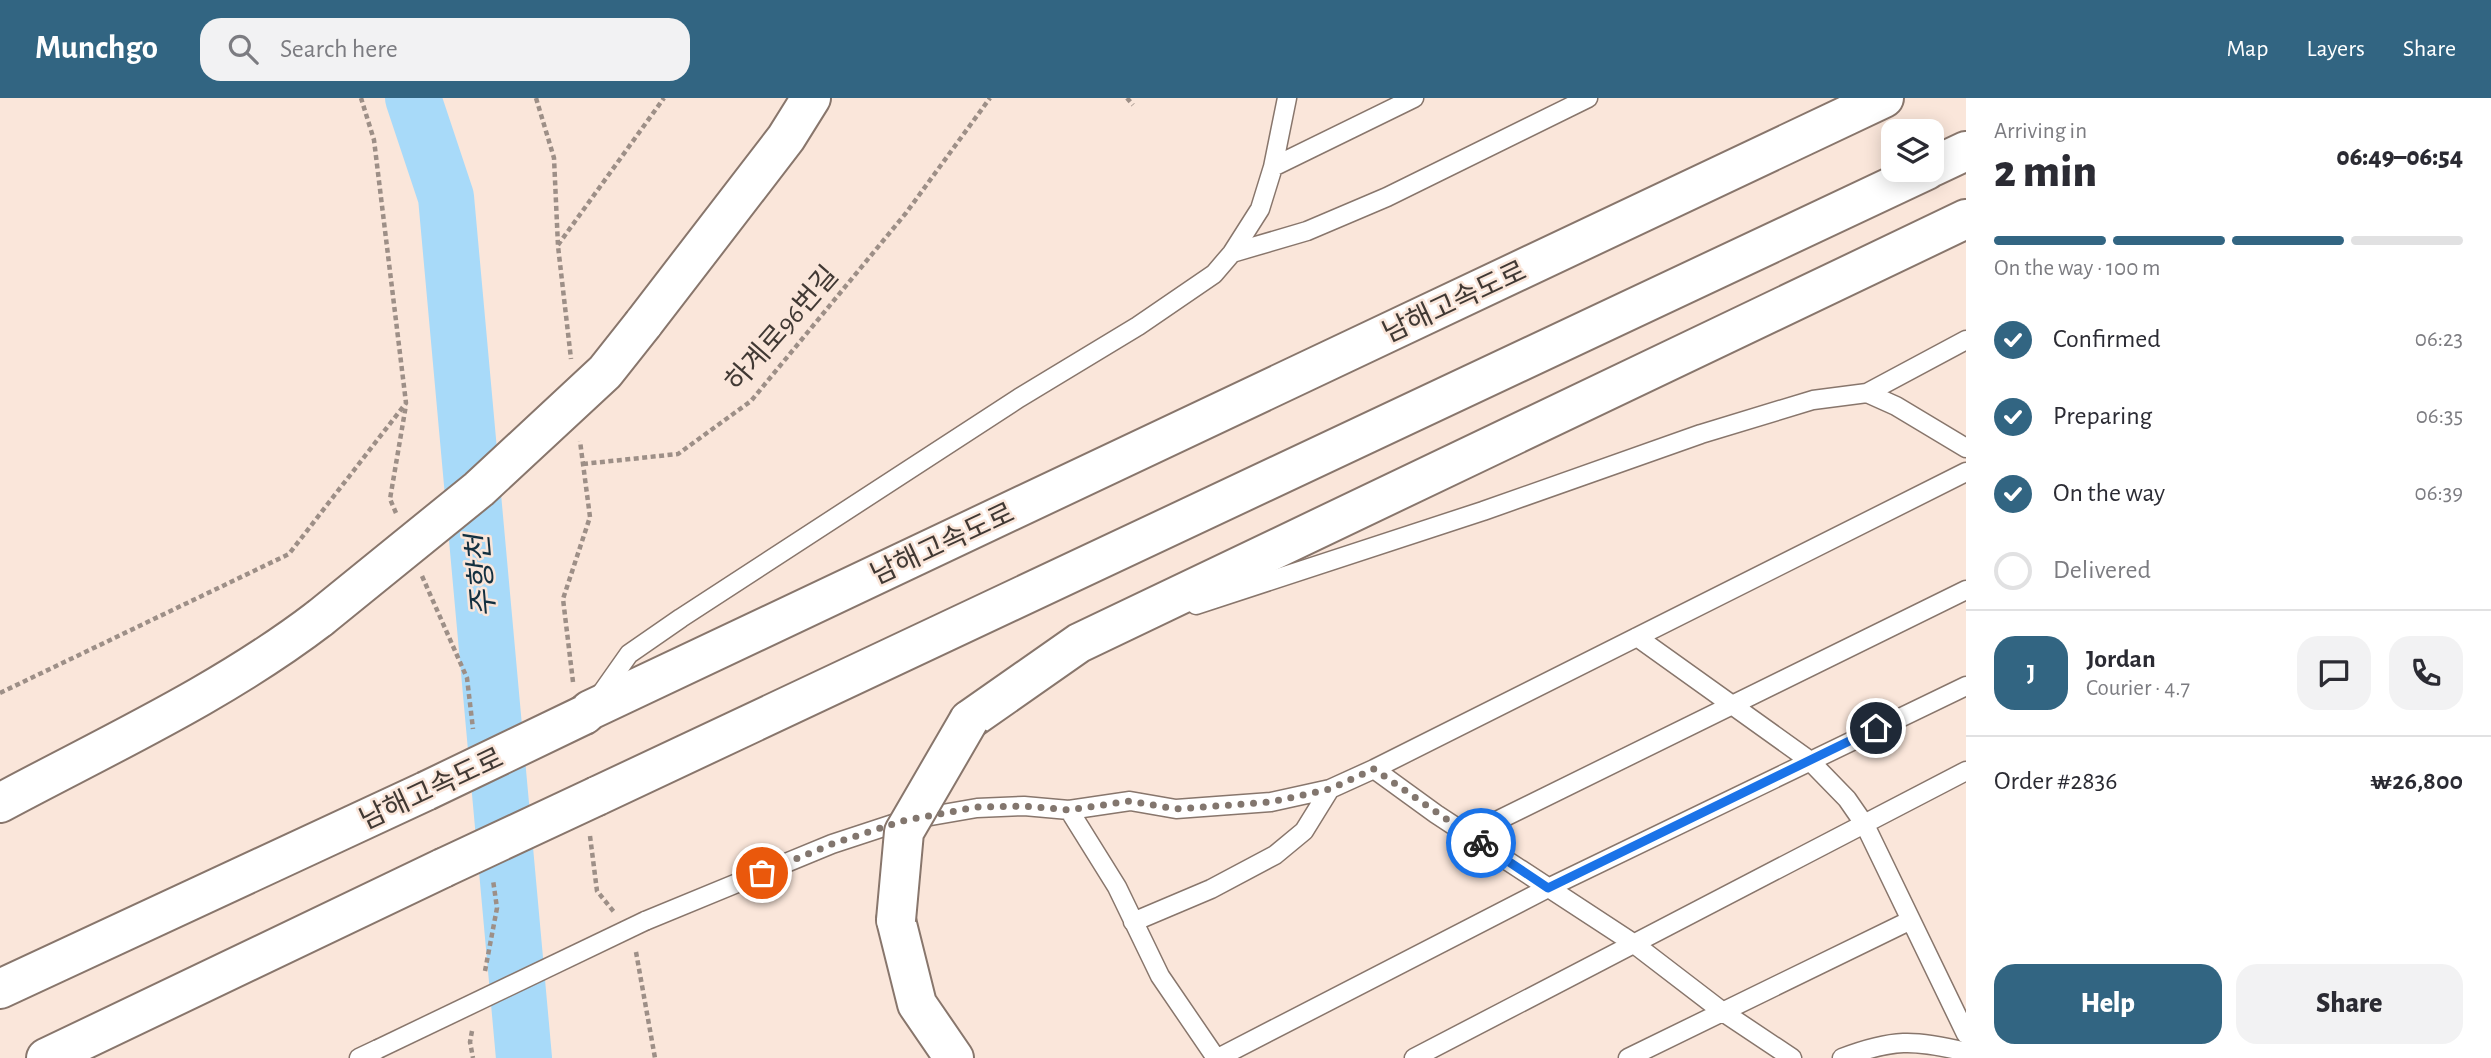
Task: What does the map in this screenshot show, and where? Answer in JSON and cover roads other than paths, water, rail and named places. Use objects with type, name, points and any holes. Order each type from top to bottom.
[{"type":"highway","points":[[0,803],[223,684],[287,643],[489,480],[605,372],[786,138],[811,98]]},
{"type":"highway","name":"남해고속도로","points":[[0,989],[426,791],[587,712],[1884,98]]},
{"type":"highway","points":[[1944,161],[1966,151]]},
{"type":"highway","points":[[46,1058],[443,868],[1902,182]]},
{"type":"highway","points":[[954,1058],[917,1003],[896,920],[904,832],[969,720],[1079,643],[1966,219]]},
{"type":"lane","points":[[587,712],[629,654],[1020,397],[1178,300],[1214,274],[1232,253],[1260,209],[1273,167],[1287,98]]},
{"type":"lane","points":[[1273,167],[1414,98]]},
{"type":"lane","points":[[1232,253],[1307,231],[1387,197],[1588,98]]},
{"type":"lane","points":[[1079,643],[1471,516],[1701,434],[1813,400],[1867,393],[1966,340]]},
{"type":"lane","points":[[1867,393],[1896,406],[1966,448]]},
{"type":"lane","points":[[359,1058],[645,922],[832,844],[902,821],[977,807],[1024,806],[1069,810],[1130,801],[1176,809],[1220,806],[1271,802],[1330,789],[1966,472]]},
{"type":"lane","points":[[1468,835],[1966,590]]},
{"type":"lane","points":[[1637,637],[1809,760],[1847,799],[1865,825],[1966,1034]]},
{"type":"lane","points":[[1069,810],[1117,887],[1160,976],[1217,1058],[1548,888],[1966,686]]},
{"type":"lane","points":[[1374,769],[1468,835],[1633,943],[1723,1012],[1792,1058]]},
{"type":"lane","points":[[1415,1058],[1966,771]]},
{"type":"lane","points":[[1133,922],[1211,890],[1275,855],[1304,831],[1330,789]]},
{"type":"lane","points":[[1628,1058],[1910,920]]},
{"type":"lane","points":[[1842,1058],[1872,1046],[1901,1041],[1931,1043],[1966,1052]]},
{"type":"waterway","name":"주항천","points":[[413,98],[446,197],[524,1058]]}]
